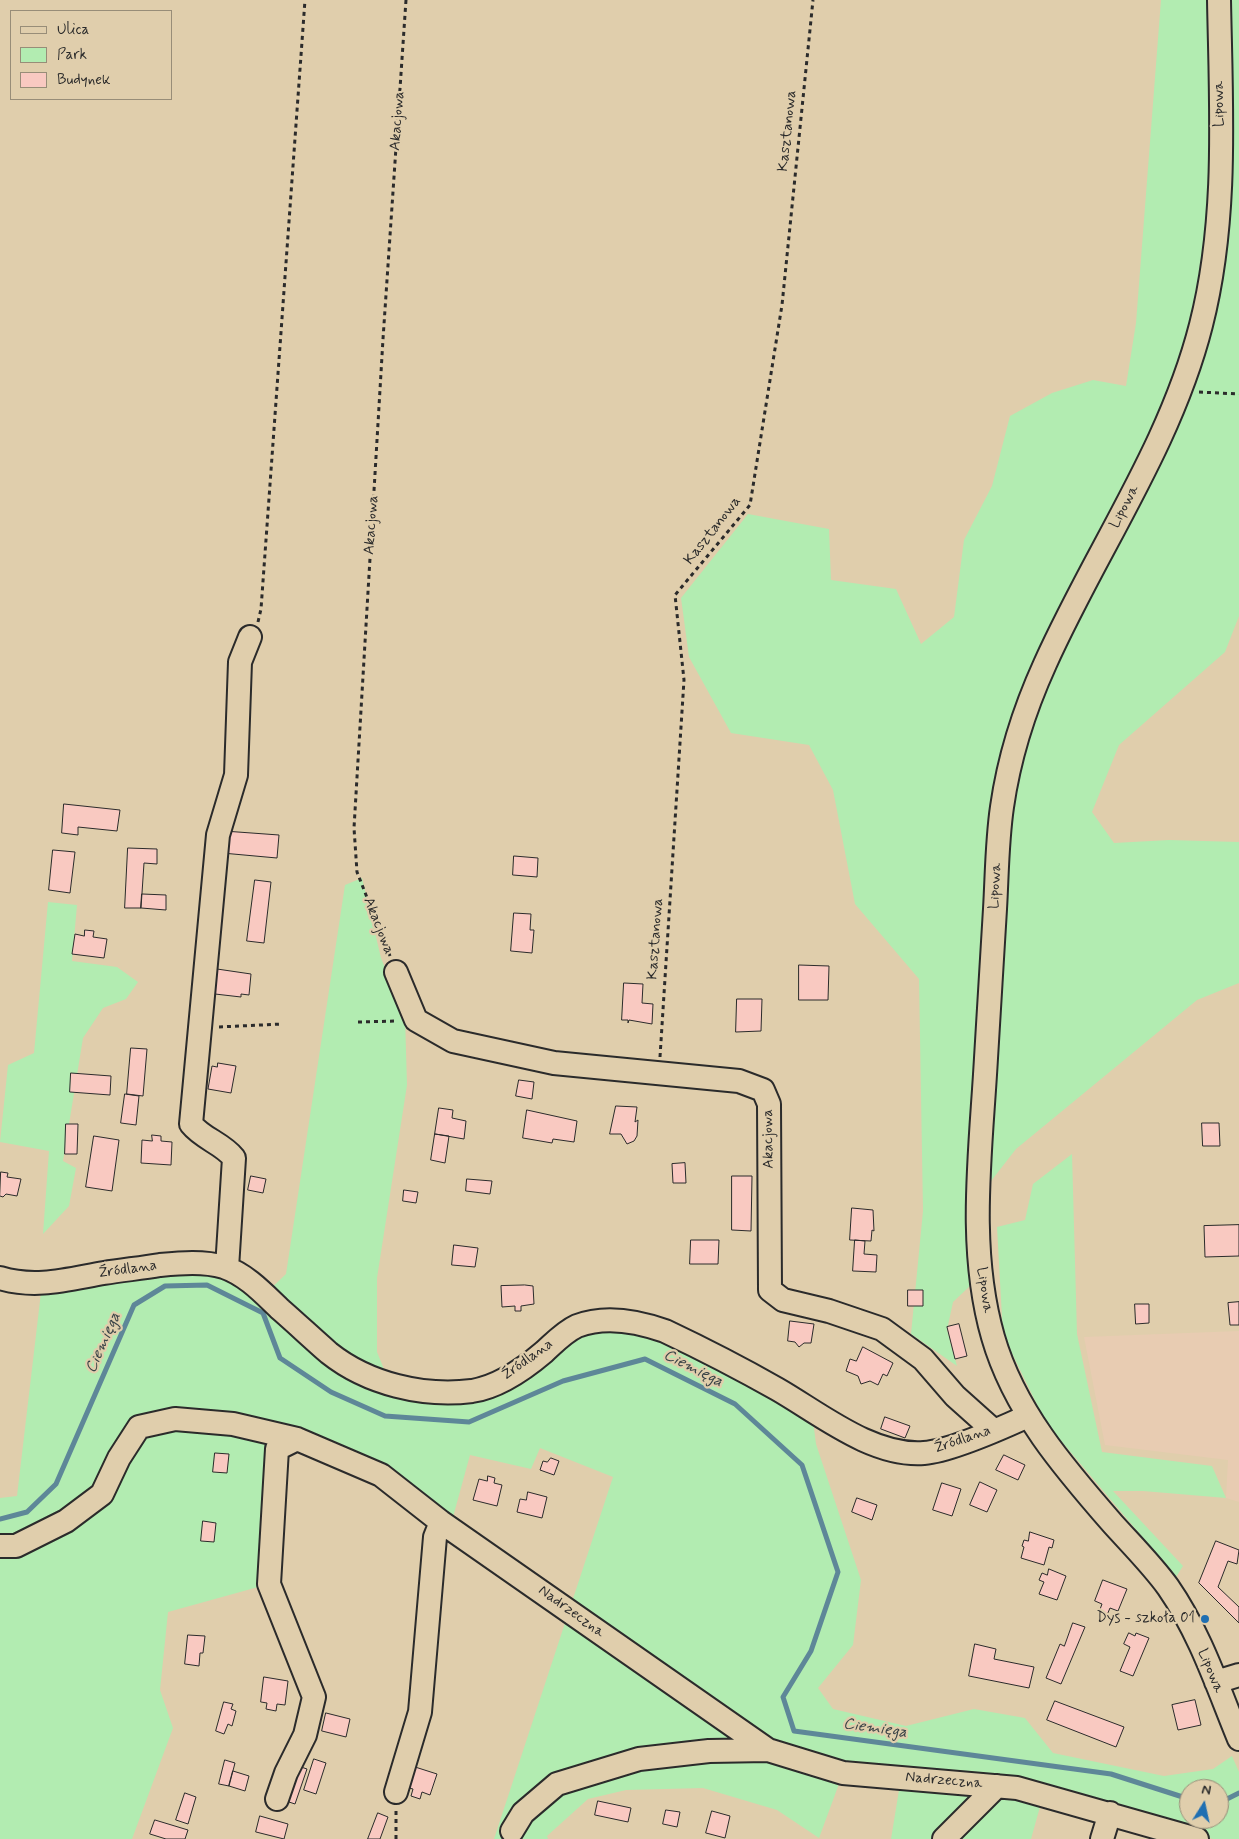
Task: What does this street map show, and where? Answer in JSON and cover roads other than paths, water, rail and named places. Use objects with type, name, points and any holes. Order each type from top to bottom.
[{"type":"street","name":"Lipowa","points":[[1219,0],[1220,148],[1217,230],[1203,317],[1181,388],[1162,437],[1045,664],[1018,739],[1003,802],[990,990],[979,1240],[984,1298],[992,1334],[1009,1380],[1028,1416],[1062,1464],[1171,1591],[1186,1617],[1216,1682],[1239,1740]]},
{"type":"street","points":[[227,1268],[234,1158],[226,1149],[197,1131],[191,1124],[218,835],[236,775],[240,662],[250,637]]},
{"type":"street","name":"Akacjowa","points":[[396,972],[416,1020],[454,1041],[540,1060],[738,1081],[763,1090],[769,1104],[770,1290],[782,1300],[829,1311],[882,1329],[923,1359],[955,1396],[993,1430]]},
{"type":"street","name":"Źródlana","points":[[0,1278],[42,1284],[178,1263],[215,1264],[244,1277],[330,1353],[370,1377],[410,1389],[453,1392],[485,1388],[505,1380],[577,1326],[608,1320],[645,1324],[665,1331],[778,1390],[835,1426],[892,1450],[925,1453],[1028,1416]]},
{"type":"street","name":"Nadrzeczna","points":[[0,1546],[16,1546],[66,1521],[102,1494],[119,1458],[139,1428],[175,1419],[233,1424],[297,1439],[381,1475],[441,1522],[768,1750],[843,1773],[1018,1788],[1197,1839]]},
{"type":"street","points":[[277,1799],[286,1773],[305,1735],[314,1697],[269,1584],[277,1449],[297,1439]]},
{"type":"street","points":[[396,1792],[420,1712],[435,1537],[441,1522]]},
{"type":"street","points":[[1216,1682],[1239,1675]]},
{"type":"street","points":[[512,1831],[523,1812],[557,1784],[639,1759],[709,1751],[768,1750]]},
{"type":"street","points":[[944,1839],[997,1786]]},
{"type":"street","points":[[1102,1839],[1110,1813]]},
{"type":"waterway","name":"Ciemięga","points":[[0,1519],[27,1512],[56,1484],[134,1305],[165,1286],[207,1285],[263,1313],[280,1358],[331,1392],[385,1416],[469,1422],[563,1381],[645,1359],[735,1404],[802,1465],[838,1572],[811,1651],[783,1697],[794,1731],[1111,1774],[1179,1796]]},
{"type":"waterway","name":"Ciemięga","points":[[1229,1798],[1239,1793]]},
{"type":"place","name":"Dys - szkoła 01","points":[[1205,1619]]}]
